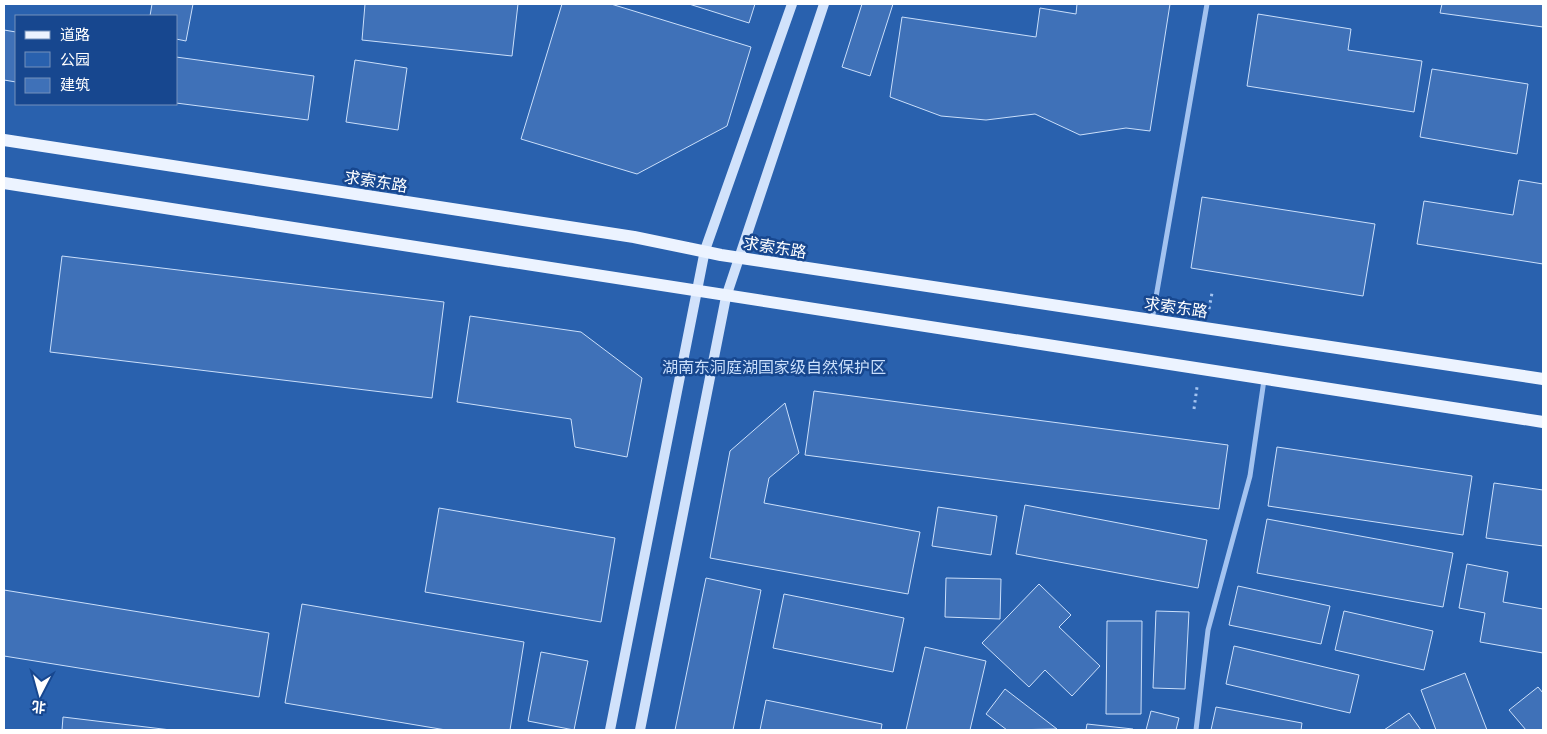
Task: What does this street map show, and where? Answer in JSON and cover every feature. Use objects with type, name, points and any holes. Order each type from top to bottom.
[{"type":"main road","points":[[610,730],[705,250],[792,4]]},
{"type":"main road","points":[[640,730],[726,297],[824,4]]},
{"type":"main road","name":"求索东路","points":[[4,140],[634,237],[739,258],[1543,379]]},
{"type":"main road","points":[[4,184],[1543,422]]},
{"type":"street","points":[[1152,320],[1207,4]]},
{"type":"street","points":[[1196,730],[1208,630],[1250,476],[1264,380]]},
{"type":"green space","name":"湖南东洞庭湖国家级自然保护区","points":[[4,4],[1543,4],[1543,730],[4,730]]},
{"type":"building","points":[[152,4],[193,4],[186,41],[178,39],[178,15],[150,15]]},
{"type":"building","points":[[365,4],[518,4],[512,56],[362,40]]},
{"type":"building","points":[[562,4],[611,4],[751,47],[727,126],[637,174],[521,139]]},
{"type":"building","points":[[689,4],[755,4],[749,23]]},
{"type":"building","points":[[862,4],[893,4],[870,76],[842,67]]},
{"type":"building","points":[[1077,4],[1170,4],[1150,131],[1126,128],[1080,135],[1035,114],[986,120],[941,116],[890,97],[902,17],[1036,37],[1040,8],[1076,14]]},
{"type":"building","points":[[1442,4],[1543,4],[1543,27],[1440,13]]},
{"type":"building","points":[[1258,14],[1351,29],[1348,50],[1422,61],[1414,112],[1247,86]]},
{"type":"building","points":[[4,30],[15,32],[15,82],[4,80]]},
{"type":"building","points":[[178,57],[314,76],[308,120],[178,103]]},
{"type":"building","points":[[355,60],[407,68],[398,130],[346,122]]},
{"type":"building","points":[[1432,69],[1528,84],[1517,154],[1420,137]]},
{"type":"building","points":[[1519,180],[1543,184],[1543,264],[1417,244],[1424,201],[1513,215]]},
{"type":"building","points":[[1202,197],[1375,224],[1363,296],[1191,268]]},
{"type":"building","points":[[62,256],[444,302],[432,398],[50,352]]},
{"type":"building","points":[[470,316],[581,332],[642,378],[627,457],[575,447],[571,419],[457,402]]},
{"type":"building","points":[[814,391],[1228,445],[1219,509],[805,455]]},
{"type":"building","points":[[785,403],[799,453],[769,478],[764,503],[920,532],[908,594],[710,558],[730,451]]},
{"type":"building","points":[[1277,447],[1472,476],[1463,535],[1268,506]]},
{"type":"building","points":[[1494,483],[1543,490],[1543,546],[1486,538]]},
{"type":"building","points":[[1025,505],[1207,540],[1198,588],[1016,554]]},
{"type":"building","points":[[938,507],[997,516],[991,555],[932,546]]},
{"type":"building","points":[[439,508],[615,538],[601,622],[425,592]]},
{"type":"building","points":[[1267,519],[1453,553],[1443,607],[1257,573]]},
{"type":"building","points":[[1467,564],[1508,572],[1503,602],[1543,609],[1543,653],[1480,642],[1485,613],[1459,608]]},
{"type":"building","points":[[706,578],[761,590],[733,730],[675,730]]},
{"type":"building","points":[[946,578],[1001,579],[1000,619],[945,617]]},
{"type":"building","points":[[1039,584],[1071,615],[1059,627],[1100,666],[1072,696],[1045,670],[1029,687],[982,643]]},
{"type":"building","points":[[1238,586],[1330,606],[1321,644],[1229,625]]},
{"type":"building","points":[[4,590],[269,633],[259,697],[4,656]]},
{"type":"building","points":[[784,594],[904,618],[893,672],[773,648]]},
{"type":"building","points":[[302,604],[524,642],[510,730],[446,730],[285,703]]},
{"type":"building","points":[[1156,611],[1189,612],[1185,689],[1153,688]]},
{"type":"building","points":[[1344,611],[1433,631],[1424,670],[1335,650]]},
{"type":"building","points":[[1107,621],[1142,621],[1141,714],[1106,714]]},
{"type":"building","points":[[1234,646],[1359,675],[1350,713],[1226,684]]},
{"type":"building","points":[[925,647],[986,661],[970,730],[906,730]]},
{"type":"building","points":[[541,652],[588,661],[574,730],[528,721]]},
{"type":"building","points":[[1465,673],[1487,730],[1436,730],[1421,690]]},
{"type":"building","points":[[1538,687],[1543,693],[1543,730],[1526,730],[1509,710]]},
{"type":"building","points":[[1005,689],[1057,729],[1007,730],[986,714]]},
{"type":"building","points":[[766,700],[882,724],[881,730],[760,730]]},
{"type":"building","points":[[1216,707],[1302,723],[1301,730],[1211,730]]},
{"type":"building","points":[[1151,711],[1179,718],[1176,730],[1146,730]]},
{"type":"building","points":[[1409,713],[1421,730],[1384,730]]},
{"type":"building","points":[[63,717],[171,730],[62,730]]},
{"type":"building","points":[[1087,724],[1133,729],[1086,730]]}]
